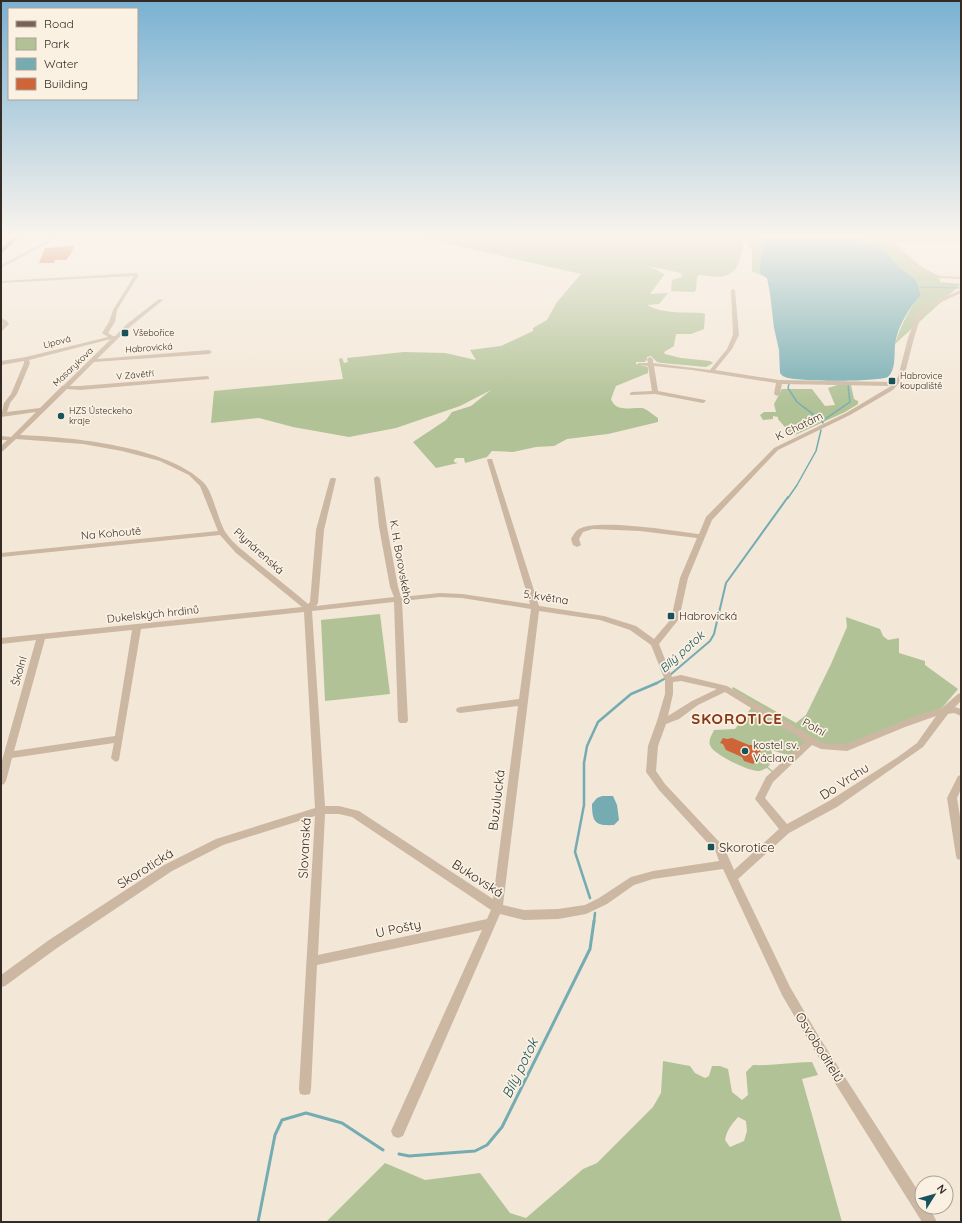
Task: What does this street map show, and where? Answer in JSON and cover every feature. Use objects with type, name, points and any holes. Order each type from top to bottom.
[{"type":"street","points":[[114,337],[105,333],[112,322],[115,310],[125,293]]},
{"type":"street","points":[[712,371],[729,350],[736,334],[733,293]]},
{"type":"street","points":[[640,364],[650,361],[778,382],[892,386],[901,377],[911,338],[919,316],[926,307],[956,293]]},
{"type":"street","name":"Masarykova","points":[[1,450],[114,337],[160,300]]},
{"type":"street","points":[[1,320],[6,324],[1,330]]},
{"type":"street","name":"Lipová","points":[[1,363],[26,359],[114,337]]},
{"type":"street","name":"Habrovická","points":[[91,361],[209,352]]},
{"type":"street","points":[[26,359],[27,363],[14,394],[7,404],[3,414],[41,410]]},
{"type":"street","points":[[650,361],[655,392]]},
{"type":"street","name":"V Závětří","points":[[64,388],[207,378]]},
{"type":"street","points":[[777,394],[778,382]]},
{"type":"street","name":"K Chatám","points":[[655,644],[675,619],[684,578],[709,520],[776,449],[848,414],[892,386]]},
{"type":"street","points":[[632,394],[655,392],[703,401]]},
{"type":"street","name":"Plynárenská","points":[[1,438],[41,438],[83,442],[139,453],[162,460],[191,474],[203,485],[222,533],[239,550],[308,608]]},
{"type":"street","name":"Buzulucká","points":[[398,1131],[497,908],[536,608],[490,460]]},
{"type":"street","name":"K. H. Borovského","points":[[377,478],[383,527],[394,587],[398,598],[403,721]]},
{"type":"street","points":[[308,608],[314,603],[320,530],[333,479]]},
{"type":"street","points":[[577,545],[575,539],[580,531],[592,527],[640,529],[702,536]]},
{"type":"street","name":"Na Kohoutě","points":[[1,555],[222,533]]},
{"type":"street","name":"5. května","points":[[308,608],[398,598],[452,595],[601,618],[633,628],[655,644]]},
{"type":"street","name":"Dukelských hrdinů","points":[[1,641],[41,638],[308,608]]},
{"type":"street","name":"Slovanská","points":[[305,1089],[320,810],[308,608]]},
{"type":"street","points":[[116,758],[137,627]]},
{"type":"street","name":"Školní","points":[[1,781],[8,755],[6,744],[41,638]]},
{"type":"street","points":[[655,644],[668,677],[669,694],[662,721],[653,746],[651,772],[662,787],[720,850],[725,864]]},
{"type":"street","name":"Polní","points":[[668,677],[681,678],[724,688],[821,746],[847,748],[921,718],[945,711]]},
{"type":"street","points":[[662,721],[672,720],[696,702],[719,693],[724,688]]},
{"type":"street","name":"Do Vrchu","points":[[732,878],[785,830],[833,804],[920,745],[945,711],[961,696]]},
{"type":"street","points":[[460,710],[523,702]]},
{"type":"street","points":[[945,711],[956,710],[961,713]]},
{"type":"street","points":[[8,755],[119,739]]},
{"type":"street","points":[[785,830],[776,816],[760,799],[769,780],[811,740]]},
{"type":"street","points":[[961,780],[952,798],[961,856]]},
{"type":"street","name":"Bukovská","points":[[320,810],[339,810],[355,814],[497,908],[524,915],[558,914],[586,909],[603,901],[631,882],[652,875],[725,864]]},
{"type":"street","name":"Skorotická","points":[[1,982],[53,944],[168,868],[220,842],[320,810]]},
{"type":"street","name":"Osvoboditelů","points":[[725,864],[786,991],[817,1044],[930,1222]]},
{"type":"street","name":"U Pošty","points":[[312,961],[490,923]]},
{"type":"green space","points":[[565,293],[668,293],[659,304],[647,305],[660,310],[705,314],[704,329],[691,334],[676,334],[674,346],[664,352],[665,354],[681,358],[710,361],[713,363],[706,367],[662,363],[657,362],[651,356],[647,357],[645,362],[636,362],[636,364],[648,367],[648,373],[616,386],[611,399],[616,406],[620,408],[642,408],[658,418],[658,422],[608,434],[567,439],[554,446],[536,447],[513,452],[492,451],[487,457],[465,463],[464,458],[456,458],[454,462],[458,463],[436,468],[413,442],[446,420],[452,412],[471,406],[491,390],[460,406],[396,428],[349,437],[293,427],[259,418],[211,423],[214,391],[343,379],[339,359],[342,358],[344,363],[348,362],[347,358],[404,352],[445,353],[476,360],[470,350],[501,346],[533,331],[533,328],[547,320],[557,302]]},
{"type":"green space","points":[[920,293],[951,293],[895,344],[905,318],[921,295]]},
{"type":"green space","points":[[841,384],[851,385],[854,399],[858,401],[858,404],[845,412],[793,436],[796,434],[790,433],[778,417],[773,416],[773,419],[763,420],[760,415],[764,412],[776,412],[774,404],[782,389],[812,389],[825,406],[835,405],[828,388]]},
{"type":"green space","points":[[380,614],[390,694],[325,701],[321,620]]},
{"type":"green space","points":[[846,617],[880,629],[883,636],[888,640],[899,638],[899,653],[925,661],[925,665],[958,689],[942,708],[844,746],[820,744],[732,689],[733,687],[796,723],[806,715],[831,664],[847,627]]},
{"type":"green space","points":[[752,707],[808,740],[791,756],[771,750],[772,759],[768,767],[774,772],[773,773],[767,768],[758,771],[739,765],[717,753],[710,745],[710,739],[714,730],[735,729]]},
{"type":"green space","points":[[663,1061],[690,1066],[695,1073],[705,1078],[709,1076],[712,1066],[720,1066],[728,1069],[732,1092],[742,1100],[748,1095],[746,1072],[753,1065],[812,1062],[818,1075],[802,1079],[842,1222],[326,1222],[385,1163],[425,1180],[480,1173],[510,1213],[526,1218],[583,1169],[597,1163],[653,1107],[661,1093]],"holes":[[[738,1117],[746,1121],[747,1131],[744,1141],[730,1147],[725,1140],[730,1128]]]},
{"type":"water","points":[[770,293],[920,293],[921,295],[908,312],[898,331],[891,374],[888,377],[880,379],[819,381],[785,377],[780,373],[779,350],[774,328]]},
{"type":"water","points":[[602,796],[613,796],[617,805],[619,820],[614,825],[599,824],[594,819],[592,804],[597,798]]},
{"type":"building","name":"kostel sv. Václava","points":[[723,738],[732,738],[749,745],[762,748],[760,752],[763,755],[763,759],[755,761],[753,764],[744,761],[742,757],[726,750],[723,744],[720,743]]},
{"type":"waterway","points":[[789,384],[788,388],[797,402],[822,421]]},
{"type":"waterway","name":"Bílý potok","points":[[822,421],[850,402],[848,385]]},
{"type":"waterway","name":"Bílý potok","points":[[788,498],[816,451],[821,430]]},
{"type":"waterway","name":"Bílý potok","points":[[670,675],[710,641],[714,634],[726,583],[788,497]]},
{"type":"waterway","name":"Bílý potok","points":[[656,683],[666,678]]},
{"type":"waterway","name":"Bílý potok","points":[[590,898],[575,852],[584,805],[584,763],[587,746],[598,722],[631,694],[656,683]]},
{"type":"waterway","name":"Bílý potok","points":[[594,922],[595,913]]},
{"type":"waterway","name":"Bílý potok","points":[[399,1154],[409,1156],[475,1151],[487,1145],[502,1127],[590,949],[594,921]]},
{"type":"waterway","name":"Bílý potok","points":[[258,1222],[275,1135],[282,1120],[306,1113],[342,1123],[383,1150]]},
{"type":"place","name":"Všebořice","points":[[125,333]]},
{"type":"place","name":"Habrovice koupaliště","points":[[892,381]]},
{"type":"place","name":"HZS Ústeckeho kraje","points":[[61,416]]},
{"type":"place","name":"Habrovická","points":[[671,616]]},
{"type":"place","name":"kostel sv. Václava","points":[[745,751]]},
{"type":"place","name":"Skorotice","points":[[711,847]]},
{"type":"district","name":"SKOROTICE","points":[[737,719]]}]
